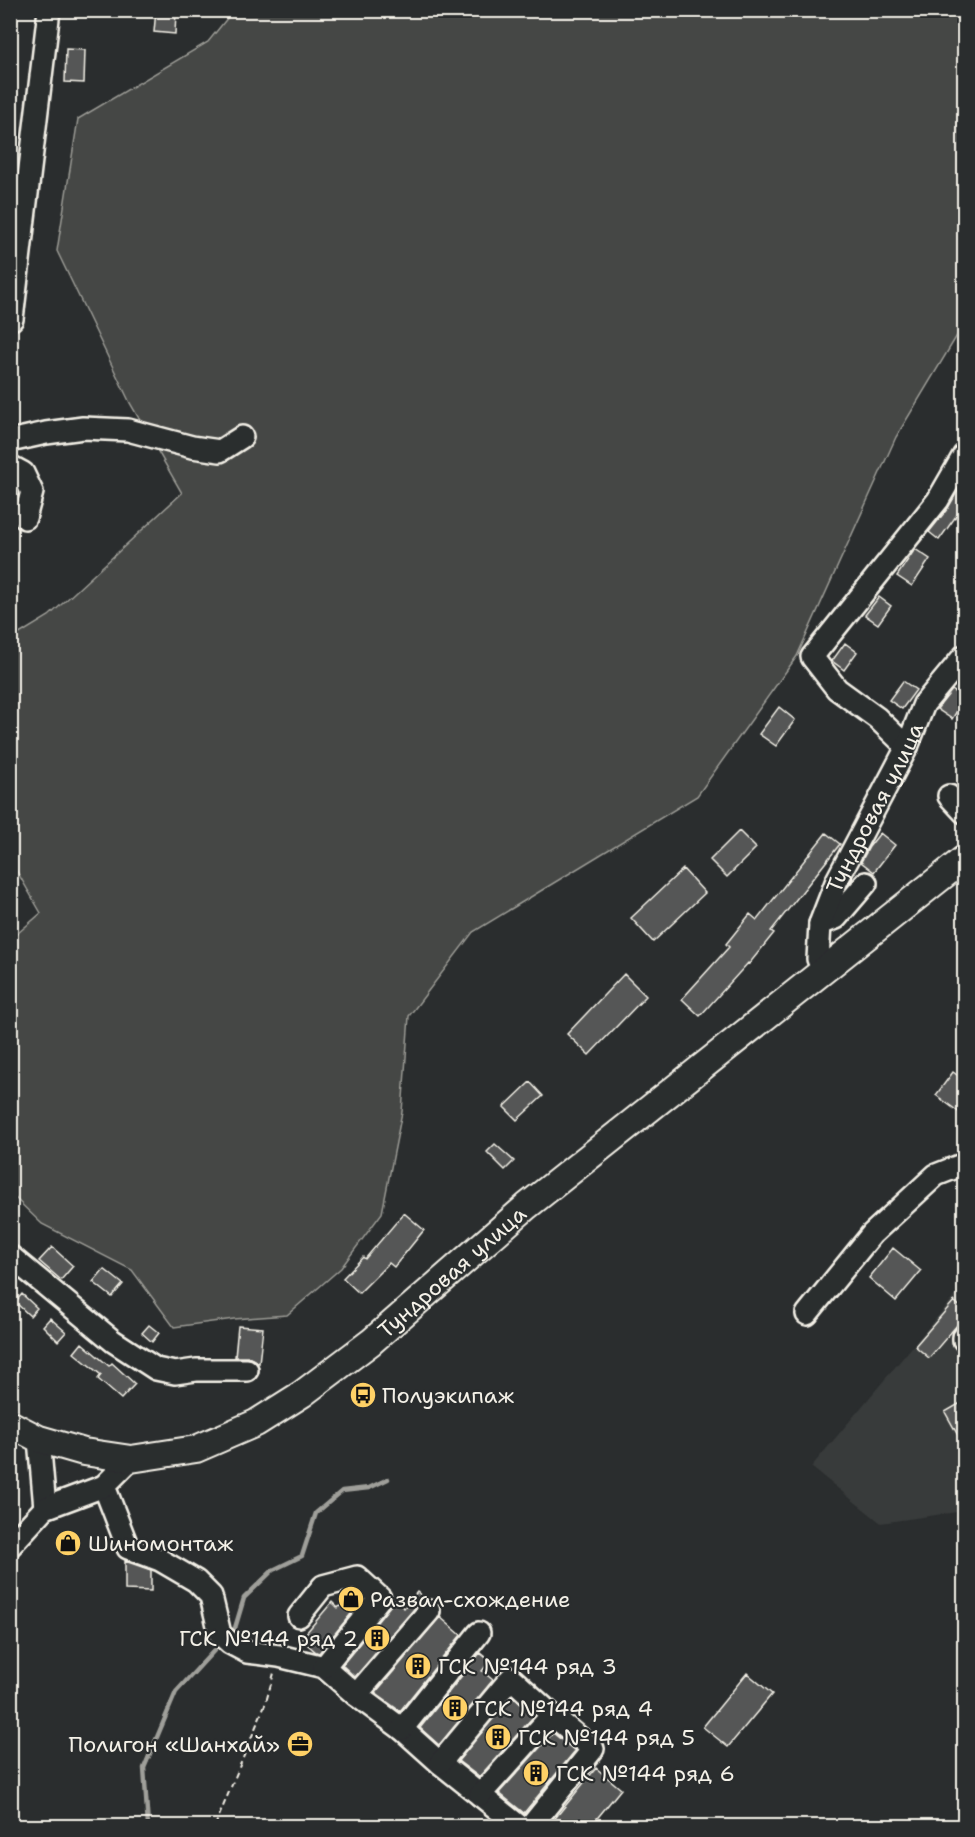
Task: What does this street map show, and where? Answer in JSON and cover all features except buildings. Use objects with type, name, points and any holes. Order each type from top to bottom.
[{"type":"main road","name":"Тундровая улица","points":[[10,1424],[39,1439],[84,1452],[131,1459],[196,1449],[256,1423],[302,1394],[371,1342],[527,1206],[964,859]]},
{"type":"street","points":[[12,318],[49,10]]},
{"type":"street","points":[[10,441],[82,428],[128,430],[192,447],[220,451],[242,437]]},
{"type":"street","points":[[907,747],[877,718],[837,689],[812,657],[938,500],[964,455]]},
{"type":"street","points":[[10,466],[23,473],[32,492],[25,518]]},
{"type":"street","name":"Тундровая улица","points":[[824,971],[818,959],[820,924],[837,880],[907,747],[924,704],[964,656]]},
{"type":"street","points":[[949,796],[964,813]]},
{"type":"street","points":[[820,924],[836,918],[866,883]]},
{"type":"street","points":[[807,1314],[872,1234],[936,1175],[964,1164]]},
{"type":"street","points":[[10,1256],[113,1341],[156,1369],[175,1373],[196,1370],[247,1370]]},
{"type":"street","points":[[39,1439],[45,1508]]},
{"type":"street","points":[[10,1546],[45,1508],[104,1486],[131,1459]]},
{"type":"street","points":[[104,1486],[128,1548],[160,1560],[196,1581],[211,1596],[225,1639],[247,1652],[279,1656],[324,1667],[519,1827]]},
{"type":"street","points":[[299,1616],[323,1586],[357,1577],[380,1598],[324,1667]]},
{"type":"street","points":[[356,1695],[429,1611]]},
{"type":"street","points":[[402,1729],[479,1633]]},
{"type":"street","points":[[440,1763],[511,1678],[593,1749],[531,1827]]},
{"type":"street","points":[[480,1795],[552,1715]]},
{"type":"path","points":[[214,1827],[266,1702],[279,1656]]},
{"type":"shaded area","points":[[233,11],[964,11],[964,324],[896,437],[797,656],[697,796],[473,932],[409,1016],[402,1112],[382,1213],[341,1268],[287,1315],[174,1327],[132,1270],[42,1224],[11,1194],[10,940],[41,913],[11,861],[11,639],[49,616],[182,493],[130,403],[57,251],[78,119],[208,42]]},
{"type":"shaded area","points":[[964,1285],[964,1511],[881,1523],[811,1467]]},
{"type":"waterway","points":[[229,1635],[235,1628],[244,1598],[273,1570],[302,1556],[316,1513],[342,1491],[369,1488],[388,1479]]},
{"type":"waterway","points":[[148,1826],[144,1768],[176,1692],[221,1643]]},
{"type":"place","name":"Полуэкипаж","points":[[363,1395]]},
{"type":"place","name":"Шиномонтаж","points":[[68,1543]]},
{"type":"place","name":"Развал-схождение","points":[[351,1599]]},
{"type":"place","name":"ГСК №144 ряд 2","points":[[377,1638]]},
{"type":"place","name":"ГСК №144 ряд 3","points":[[418,1666]]},
{"type":"place","name":"ГСК №144 ряд 4","points":[[455,1708]]},
{"type":"place","name":"ГСК №144 ряд 5","points":[[498,1737]]},
{"type":"place","name":"Полигон «Шанхай»","points":[[300,1744]]},
{"type":"place","name":"ГСК №144 ряд 6","points":[[536,1773]]}]
